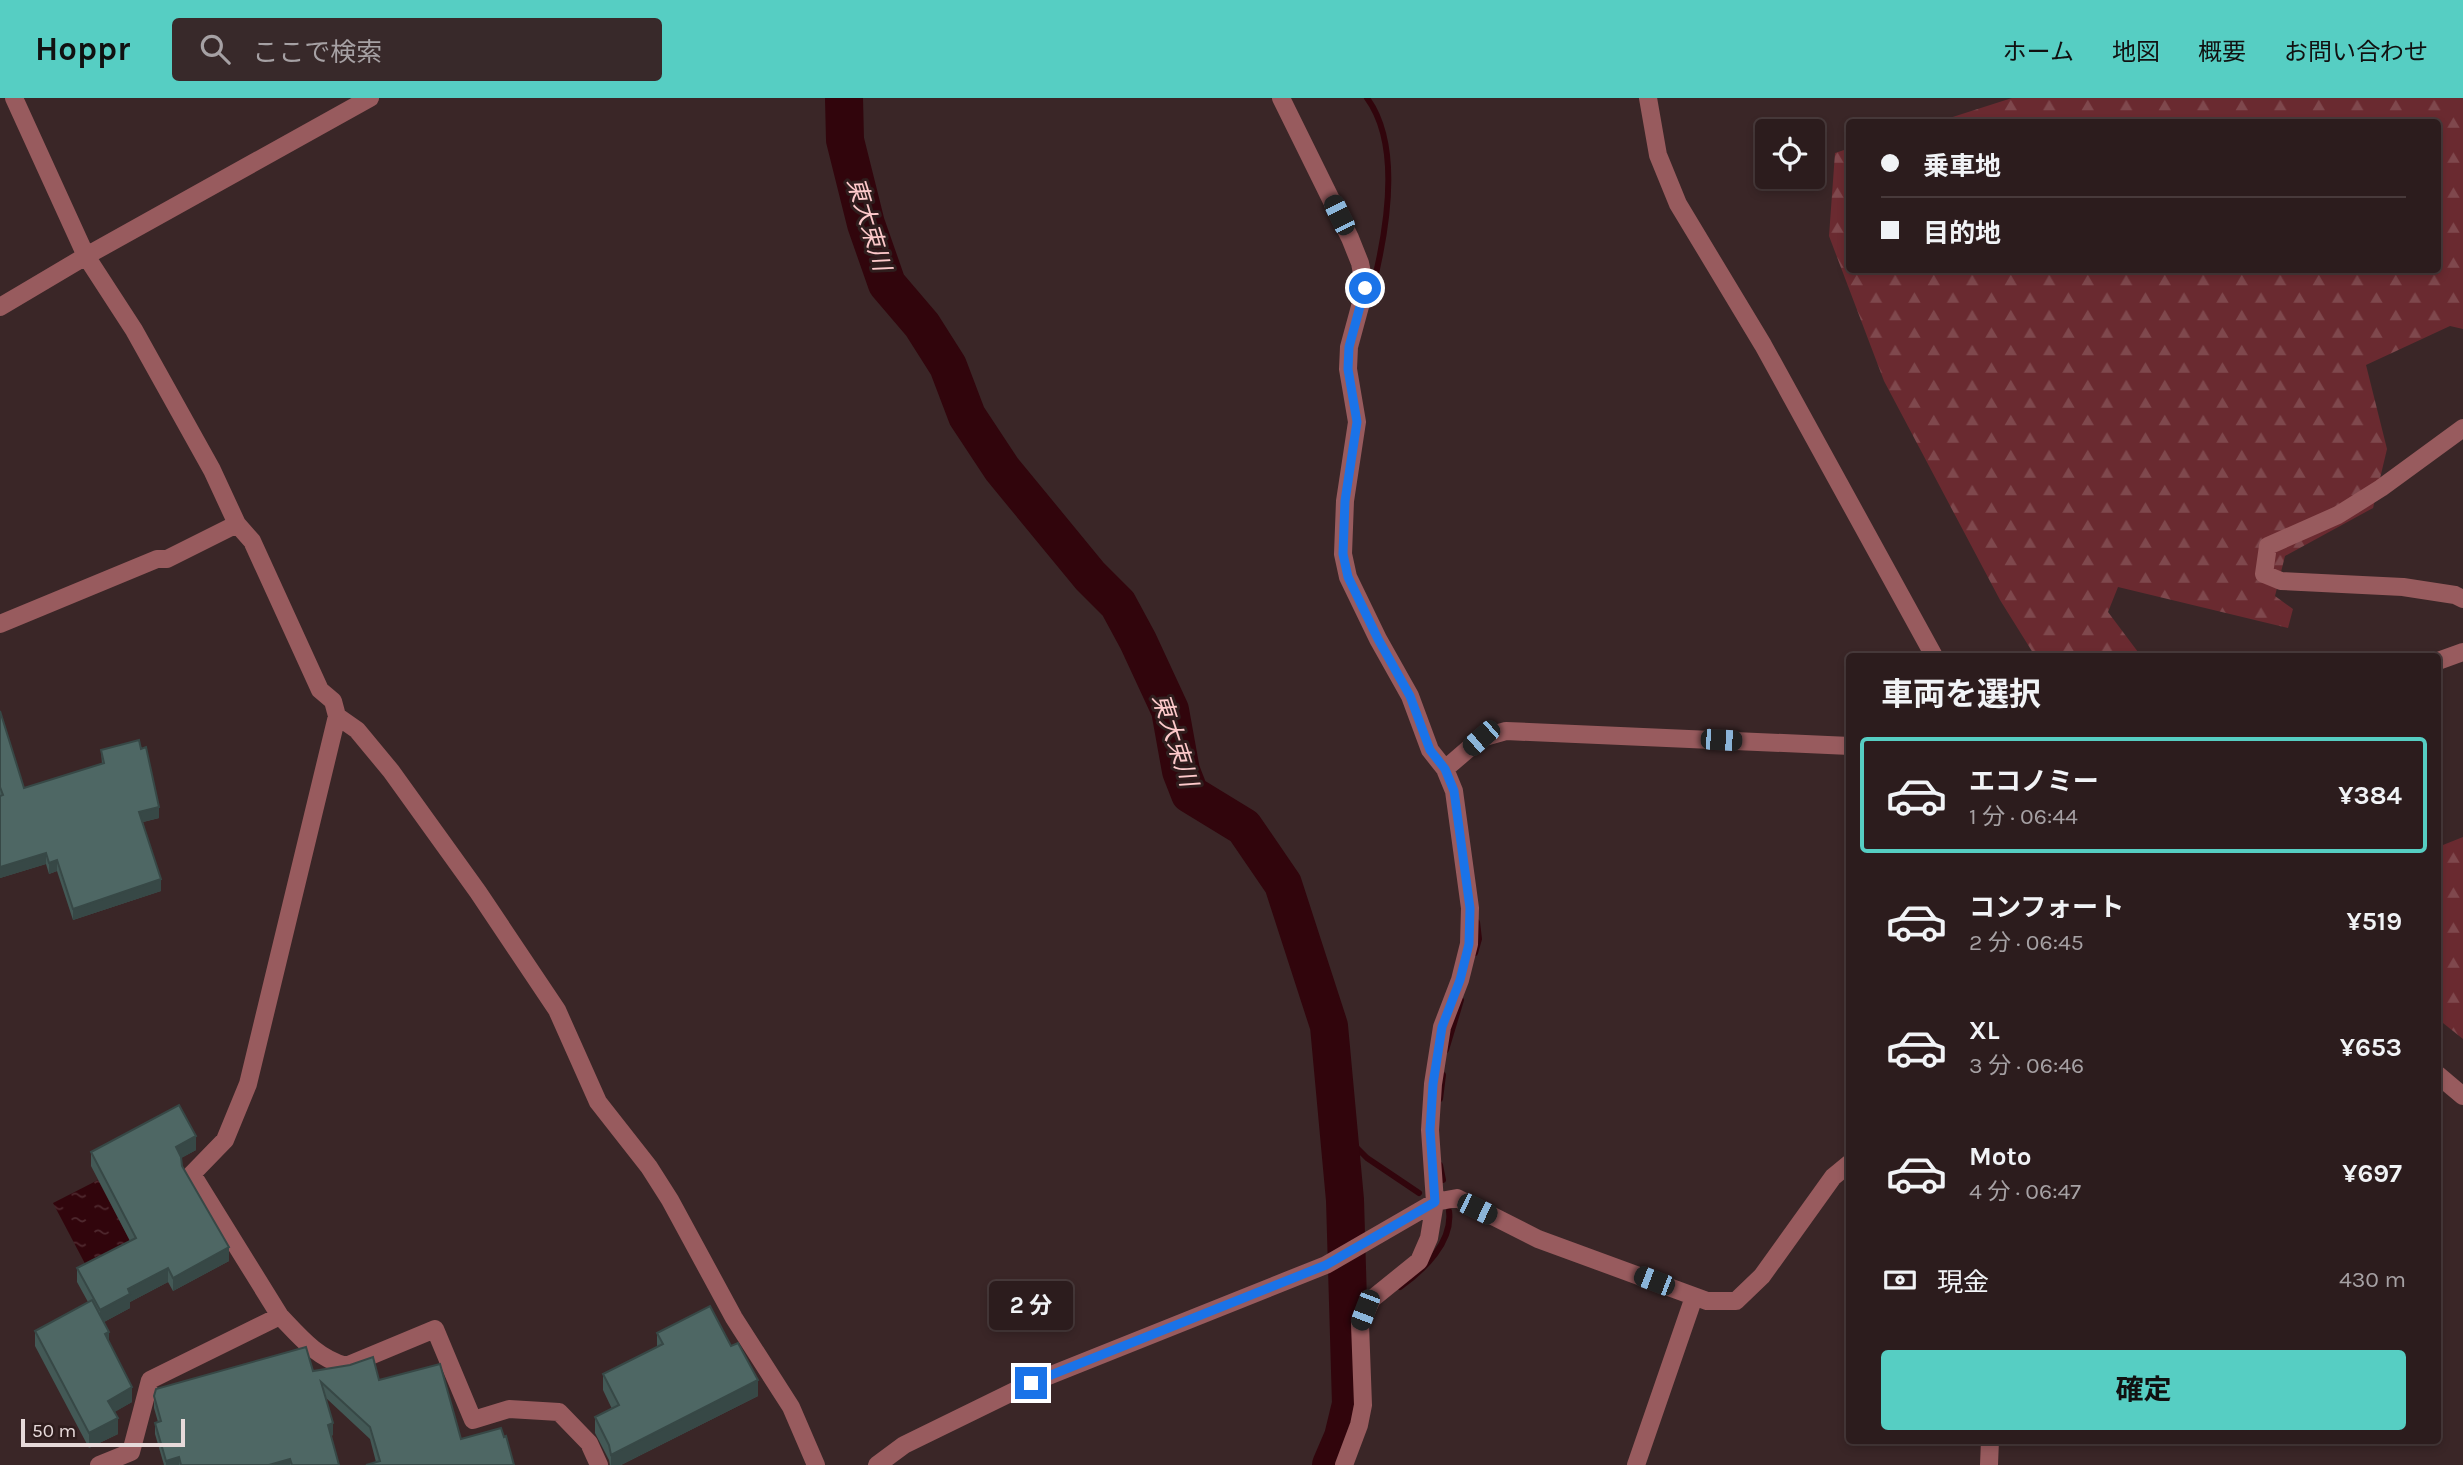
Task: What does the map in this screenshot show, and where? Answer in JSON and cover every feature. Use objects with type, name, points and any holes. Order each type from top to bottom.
[{"type":"street","points":[[14,98],[86,256],[134,330],[212,470],[237,524],[251,541],[320,690],[333,701],[337,716],[248,1084],[225,1140],[192,1174],[280,1316],[313,1350],[331,1362],[346,1366],[435,1329],[473,1420],[509,1409],[559,1412],[589,1443],[600,1465]]},
{"type":"street","points":[[0,307],[86,256],[370,98]]},
{"type":"street","points":[[1281,98],[1350,238],[1360,263],[1365,288],[1349,347],[1348,369],[1357,422],[1345,501],[1343,554],[1348,577],[1410,696],[1430,750],[1448,766],[1454,791],[1470,908],[1469,944],[1460,980],[1442,1027],[1433,1084],[1430,1130],[1435,1202],[1429,1238],[1419,1261],[1372,1299],[1360,1324],[1363,1405],[1359,1425],[1344,1465]]},
{"type":"street","points":[[1648,98],[1658,155],[1678,204],[1763,345],[1932,653]]},
{"type":"street","points":[[2463,428],[2381,488],[2338,515],[2268,546],[2264,575],[2281,581],[2403,587],[2455,595],[2463,599]]},
{"type":"street","points":[[0,624],[157,559],[167,559],[237,524]]},
{"type":"street","points":[[2441,660],[2463,652]]},
{"type":"street","points":[[337,716],[358,730],[391,771],[478,892],[557,1010],[598,1102],[649,1167],[670,1199],[734,1318],[791,1407],[816,1465]]},
{"type":"street","points":[[1448,766],[1481,738],[1506,731],[1846,746]]},
{"type":"street","points":[[2441,1078],[2463,1096]]},
{"type":"street","points":[[877,1465],[904,1445],[1031,1383],[1326,1265],[1337,1256],[1356,1248],[1435,1202],[1457,1198],[1538,1240],[1707,1301],[1737,1301],[1762,1276],[1833,1177],[1846,1166]]},
{"type":"street","points":[[1636,1465],[1694,1297]]},
{"type":"street","points":[[99,1465],[131,1452],[150,1380],[280,1316]]},
{"type":"street","points":[[1989,1465],[1990,1444]]},
{"type":"green space","points":[[2012,98],[2463,98],[2463,329],[2450,326],[2366,365],[2387,449],[2373,508],[2285,556],[2275,596],[2293,609],[2288,628],[2118,587],[2108,612],[2139,653],[2033,653],[2000,600],[1884,381],[1829,236],[1835,153],[1846,149],[1846,273],[2441,273],[2441,119],[1946,119]]},
{"type":"green space","points":[[2463,837],[2463,1039],[2441,1021],[2441,846]]},
{"type":"water","points":[[98,1180],[136,1252],[91,1275],[53,1203]]},
{"type":"building","points":[[0,711],[24,788],[104,763],[101,750],[139,740],[141,749],[146,747],[159,807],[139,812],[161,879],[73,909],[57,860],[49,863],[46,853],[0,867],[0,796],[3,795],[0,787]]},
{"type":"building","points":[[179,1105],[196,1136],[176,1147],[182,1166],[229,1247],[173,1278],[168,1268],[128,1289],[130,1294],[100,1310],[77,1268],[136,1238],[91,1152]]},
{"type":"building","points":[[92,1300],[109,1332],[105,1334],[132,1387],[108,1401],[118,1418],[89,1433],[35,1331]]},
{"type":"building","points":[[710,1306],[731,1346],[738,1343],[758,1380],[611,1455],[595,1417],[619,1405],[603,1374],[663,1344],[657,1333]]},
{"type":"building","points":[[306,1347],[313,1371],[350,1365],[373,1357],[379,1380],[440,1364],[461,1439],[501,1428],[514,1465],[366,1465],[380,1461],[370,1427],[321,1382],[333,1423],[328,1425],[339,1465],[292,1465],[290,1459],[269,1465],[181,1465],[179,1457],[166,1461],[155,1423],[161,1421],[154,1396],[156,1389]]},
{"type":"waterway","name":"東大束川","points":[[844,98],[845,140],[866,224],[887,284],[922,325],[948,366],[967,416],[1002,469],[1090,576],[1118,604],[1170,710],[1181,771],[1190,794],[1244,827],[1283,884],[1329,1026],[1345,1200],[1351,1404],[1343,1437],[1331,1465]]},
{"type":"waterway","points":[[1367,98],[1378,118],[1385,141],[1388,166],[1386,218],[1372,290]]},
{"type":"waterway","points":[[1475,953],[1479,939],[1477,922]]},
{"type":"waterway","points":[[1446,1050],[1461,1000]]},
{"type":"waterway","points":[[1440,1099],[1443,1075]]},
{"type":"waterway","points":[[1339,1130],[1367,1158],[1419,1193]]},
{"type":"waterway","points":[[1440,1165],[1443,1180]]},
{"type":"waterway","points":[[1400,1287],[1427,1264],[1442,1244],[1449,1222],[1449,1211]]},
{"type":"route","points":[[1031,1383],[1326,1265],[1337,1256],[1356,1248],[1435,1202],[1430,1130],[1433,1084],[1442,1027],[1460,980],[1469,944],[1470,908],[1454,791],[1445,769],[1430,750],[1410,696],[1348,577],[1343,554],[1345,501],[1357,422],[1348,369],[1349,347],[1365,288]]}]
